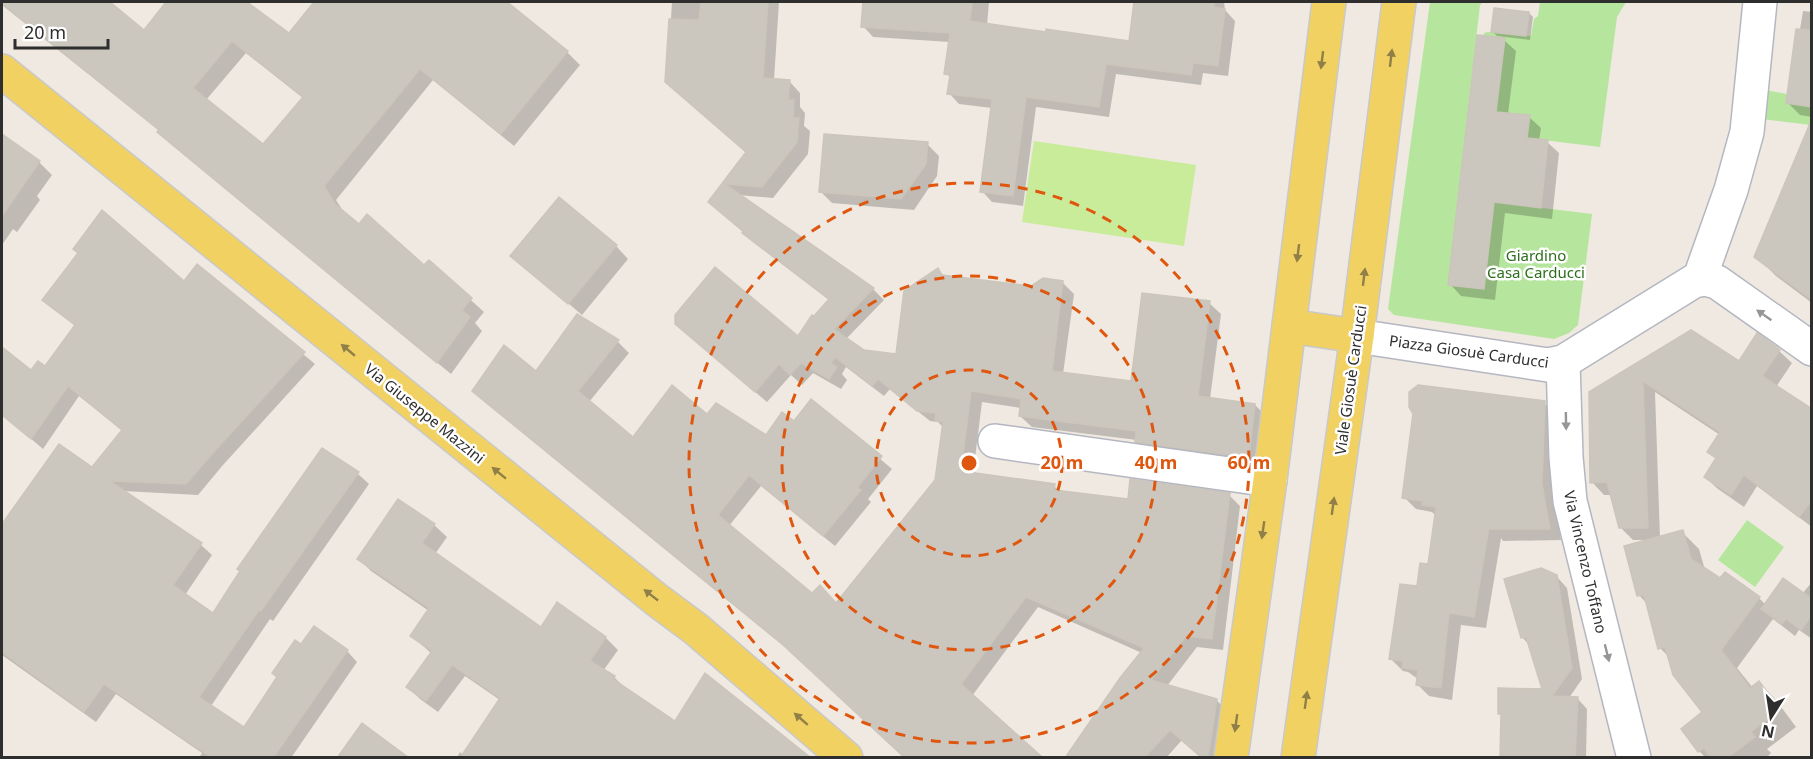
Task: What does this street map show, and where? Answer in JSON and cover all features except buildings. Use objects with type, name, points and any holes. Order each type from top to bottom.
[{"type":"main road","points":[[1231,758],[1270,480],[1329,2]]},
{"type":"main road","name":"Viale Giosuè Carducci","points":[[1298,758],[1357,336],[1399,2]]},
{"type":"main road","name":"Via Giuseppe Mazzini","points":[[2,71],[602,556],[696,629],[846,758]]},
{"type":"main road","points":[[1289,326],[1357,336]]},
{"type":"street","points":[[1760,2],[1747,132],[1731,190],[1703,269],[1704,279],[1717,282],[1812,349]]},
{"type":"street","name":"Piazza Giosuè Carducci","points":[[1357,336],[1548,365],[1563,362],[1694,281],[1704,279]]},
{"type":"street","name":"Via Vincenzo Toffano","points":[[1563,362],[1569,501],[1634,758]]},
{"type":"street","points":[[995,441],[1270,480]]},
{"type":"green space","name":"Giardino Casa Carducci","points":[[1430,2],[1483,2],[1480,5],[1448,285],[1484,289],[1494,202],[1592,214],[1578,325],[1569,333],[1554,339],[1394,315],[1388,309]]},
{"type":"green space","points":[[1540,2],[1626,2],[1617,17],[1600,147],[1527,138],[1529,115],[1496,112],[1505,39],[1483,36],[1484,33],[1531,36]]},
{"type":"green space","points":[[1765,90],[1787,94],[1786,103],[1811,107],[1811,125],[1762,119]]},
{"type":"green space","points":[[1034,141],[1196,165],[1184,246],[1022,222]]},
{"type":"green space","points":[[1747,520],[1784,547],[1755,587],[1718,560]]}]
